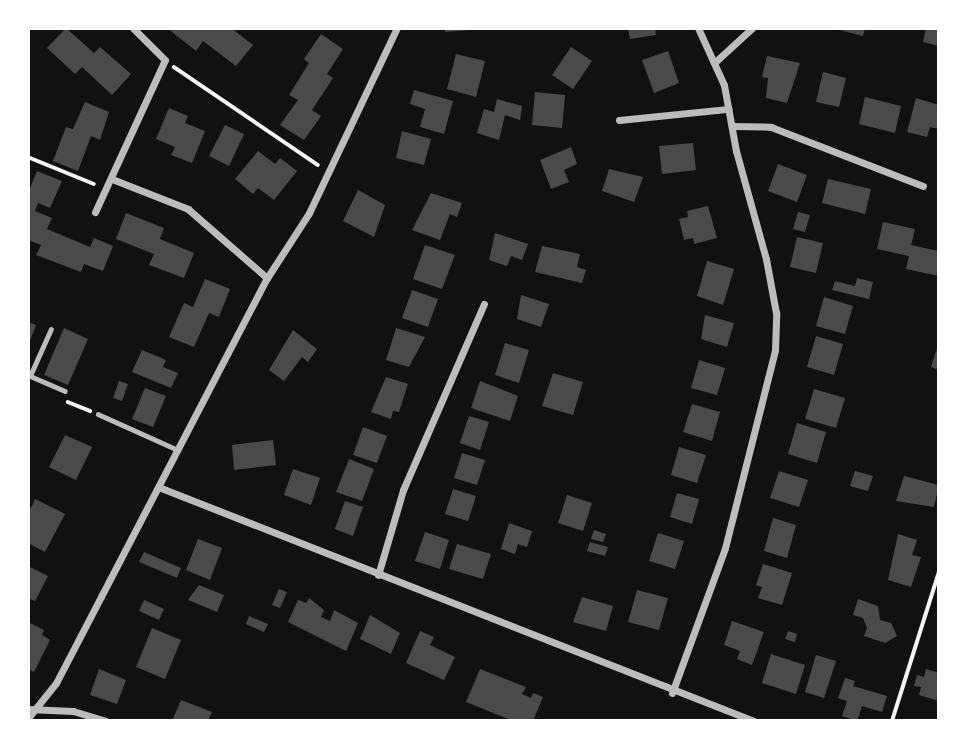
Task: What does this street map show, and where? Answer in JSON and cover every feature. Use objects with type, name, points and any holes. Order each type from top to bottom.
[{"type":"street","points":[[95,212],[165,60],[133,28]]},
{"type":"street","points":[[28,718],[38,709],[160,488],[267,278],[309,213],[397,28]]},
{"type":"street","points":[[672,693],[725,548],[775,350],[776,313],[766,259],[728,109],[713,62],[698,28]]},
{"type":"street","points":[[713,62],[752,28]]},
{"type":"street","points":[[619,120],[728,109]]},
{"type":"street","points":[[732,127],[771,127],[923,186]]},
{"type":"street","points":[[112,179],[188,209],[267,278]]},
{"type":"street","points":[[378,575],[403,490],[484,304]]},
{"type":"street","points":[[160,488],[672,693],[754,721]]},
{"type":"street","points":[[28,709],[74,711],[106,721]]},
{"type":"lane","points":[[51,329],[29,375],[65,391]]},
{"type":"lane","points":[[98,414],[179,450]]},
{"type":"path","points":[[165,60],[328,172]]},
{"type":"path","points":[[28,157],[106,190]]},
{"type":"path","points":[[892,721],[939,572]]},
{"type":"building","points":[[66,28],[94,53],[100,47],[131,74],[112,95],[82,67],[75,74],[47,48]]},
{"type":"building","points":[[167,28],[231,28],[253,45],[236,66],[203,41],[196,51]]},
{"type":"building","points":[[445,28],[471,28],[471,30],[445,32]]},
{"type":"building","points":[[628,28],[655,28],[656,35],[630,39]]},
{"type":"building","points":[[832,28],[865,28],[863,36]]},
{"type":"building","points":[[926,28],[939,28],[939,46],[923,42]]},
{"type":"building","points":[[321,34],[343,49],[327,74],[333,78],[312,110],[321,116],[304,140],[280,125],[298,100],[289,95],[309,63],[304,59]]},
{"type":"building","points":[[571,47],[592,61],[573,89],[552,75]]},
{"type":"building","points":[[668,51],[679,83],[654,93],[642,60]]},
{"type":"building","points":[[456,54],[485,61],[476,97],[447,89]]},
{"type":"building","points":[[767,56],[800,63],[787,103],[766,98],[768,78],[762,77]]},
{"type":"building","points":[[823,72],[846,78],[839,107],[816,102]]},
{"type":"building","points":[[414,90],[453,101],[444,134],[420,127],[425,109],[410,104]]},
{"type":"building","points":[[535,92],[565,95],[562,128],[532,125]]},
{"type":"building","points":[[865,97],[901,106],[895,133],[859,124]]},
{"type":"building","points":[[916,98],[939,105],[939,129],[930,127],[927,137],[907,132]]},
{"type":"building","points":[[497,99],[522,106],[520,120],[505,115],[499,140],[477,133],[484,109],[494,112]]},
{"type":"building","points":[[85,102],[109,112],[100,140],[91,136],[78,171],[53,161],[66,127],[73,129]]},
{"type":"building","points":[[169,108],[188,116],[185,123],[205,131],[192,163],[171,155],[175,147],[156,139]]},
{"type":"building","points":[[225,125],[244,134],[229,166],[209,156]]},
{"type":"building","points":[[402,131],[431,139],[424,165],[396,158]]},
{"type":"building","points":[[693,143],[696,170],[662,174],[659,146]]},
{"type":"building","points":[[571,147],[577,164],[564,170],[569,182],[551,189],[540,160]]},
{"type":"building","points":[[258,151],[275,164],[280,158],[297,171],[274,200],[258,188],[253,194],[235,179]]},
{"type":"building","points":[[778,164],[807,175],[797,202],[768,191]]},
{"type":"building","points":[[609,169],[643,177],[634,202],[602,191]]},
{"type":"building","points":[[37,171],[62,181],[50,208],[38,203],[35,211],[52,218],[47,229],[90,247],[94,238],[113,246],[103,271],[84,264],[81,272],[36,255],[41,245],[28,240],[28,193]]},
{"type":"building","points":[[828,179],[871,189],[865,214],[822,203]]},
{"type":"building","points":[[358,190],[385,205],[374,237],[343,221]]},
{"type":"building","points":[[431,193],[462,203],[457,217],[450,214],[440,240],[412,230]]},
{"type":"building","points":[[708,206],[717,238],[694,244],[693,238],[684,240],[679,219],[688,217],[687,211]]},
{"type":"building","points":[[798,212],[810,215],[805,232],[793,229]]},
{"type":"building","points":[[126,213],[164,228],[160,239],[194,253],[184,278],[149,265],[154,254],[116,239]]},
{"type":"building","points":[[883,222],[915,229],[911,245],[939,251],[939,276],[906,269],[909,256],[877,249]]},
{"type":"building","points":[[495,233],[528,244],[522,260],[511,256],[507,266],[489,260]]},
{"type":"building","points":[[797,237],[823,243],[816,273],[790,267]]},
{"type":"building","points":[[425,245],[455,255],[442,289],[413,279]]},
{"type":"building","points":[[542,246],[580,254],[577,267],[586,270],[582,283],[535,272]]},
{"type":"building","points":[[707,261],[734,269],[723,305],[697,296]]},
{"type":"building","points":[[857,278],[873,282],[869,299],[832,290],[835,281],[855,286]]},
{"type":"building","points":[[205,279],[230,289],[219,317],[209,313],[194,347],[169,337],[184,303],[193,307]]},
{"type":"building","points":[[412,290],[438,299],[428,327],[402,318]]},
{"type":"building","points":[[521,295],[549,304],[541,327],[517,319]]},
{"type":"building","points":[[824,297],[853,306],[845,334],[816,326]]},
{"type":"building","points":[[705,315],[734,323],[727,347],[701,339]]},
{"type":"building","points":[[28,322],[36,325],[28,346]]},
{"type":"building","points":[[64,328],[88,339],[68,385],[44,375]]},
{"type":"building","points":[[396,328],[425,337],[409,367],[386,360]]},
{"type":"building","points":[[293,330],[317,349],[308,362],[302,357],[284,381],[269,370]]},
{"type":"building","points":[[816,336],[843,344],[834,375],[807,367]]},
{"type":"building","points":[[939,342],[939,370],[931,367]]},
{"type":"building","points":[[505,343],[529,350],[519,383],[495,375]]},
{"type":"building","points":[[142,350],[166,360],[163,367],[178,373],[171,388],[132,372]]},
{"type":"building","points":[[699,360],[725,368],[717,395],[691,388]]},
{"type":"building","points":[[553,373],[583,382],[573,415],[542,406]]},
{"type":"building","points":[[386,377],[408,384],[399,412],[393,411],[391,419],[371,412]]},
{"type":"building","points":[[119,381],[128,384],[122,401],[113,398]]},
{"type":"building","points":[[480,381],[518,396],[510,421],[471,408]]},
{"type":"building","points":[[145,388],[166,396],[153,427],[132,419]]},
{"type":"building","points":[[814,389],[845,398],[836,428],[805,419]]},
{"type":"building","points":[[692,404],[720,412],[712,441],[683,432]]},
{"type":"building","points":[[469,416],[489,422],[480,450],[460,443]]},
{"type":"building","points":[[797,423],[826,432],[817,463],[788,454]]},
{"type":"building","points":[[363,427],[387,436],[377,463],[353,455]]},
{"type":"building","points":[[65,435],[92,447],[76,480],[49,467]]},
{"type":"building","points":[[273,440],[276,465],[234,470],[232,445]]},
{"type":"building","points":[[679,447],[706,455],[697,483],[671,475]]},
{"type":"building","points":[[462,453],[485,460],[477,485],[454,478]]},
{"type":"building","points":[[349,459],[374,469],[362,501],[336,492]]},
{"type":"building","points":[[293,469],[320,478],[311,505],[284,495]]},
{"type":"building","points":[[779,471],[808,480],[799,507],[770,498]]},
{"type":"building","points":[[855,471],[873,476],[868,491],[850,486]]},
{"type":"building","points":[[904,476],[939,485],[934,507],[896,501]]},
{"type":"building","points":[[453,489],[476,496],[468,521],[445,514]]},
{"type":"building","points":[[677,493],[699,499],[692,524],[670,517]]},
{"type":"building","points":[[567,495],[592,503],[583,531],[558,523]]},
{"type":"building","points":[[35,499],[65,514],[45,552],[28,543],[28,514]]},
{"type":"building","points":[[345,501],[363,507],[353,536],[335,529]]},
{"type":"building","points":[[773,518],[796,525],[787,558],[764,551]]},
{"type":"building","points":[[509,523],[532,531],[527,547],[518,544],[515,554],[501,549]]},
{"type":"building","points":[[594,530],[606,534],[603,542],[591,539]]},
{"type":"building","points":[[425,532],[449,540],[440,569],[415,561]]},
{"type":"building","points":[[658,533],[684,541],[675,569],[649,561]]},
{"type":"building","points":[[898,534],[917,540],[912,555],[921,557],[911,587],[888,580]]},
{"type":"building","points":[[198,539],[222,548],[210,580],[186,570]]},
{"type":"building","points":[[590,542],[608,547],[605,556],[587,551]]},
{"type":"building","points":[[457,544],[491,554],[483,579],[449,569]]},
{"type":"building","points":[[144,552],[181,568],[177,578],[139,562]]},
{"type":"building","points":[[763,564],[792,573],[782,605],[758,598],[762,587],[756,585]]},
{"type":"building","points":[[28,566],[48,576],[35,601],[28,598]]},
{"type":"building","points":[[199,585],[224,595],[217,612],[188,600]]},
{"type":"building","points":[[279,589],[287,592],[280,608],[272,605]]},
{"type":"building","points":[[637,590],[668,598],[659,630],[628,622]]},
{"type":"building","points":[[582,597],[613,606],[606,631],[573,622]]},
{"type":"building","points":[[309,598],[324,610],[321,617],[330,621],[334,610],[358,623],[346,651],[288,622],[298,600],[306,603]]},
{"type":"building","points":[[858,599],[878,606],[880,620],[891,623],[897,636],[885,643],[864,636],[867,628],[863,618],[853,615]]},
{"type":"building","points":[[144,600],[164,609],[159,620],[139,611]]},
{"type":"building","points":[[370,615],[400,633],[391,654],[360,639]]},
{"type":"building","points":[[249,616],[268,624],[264,632],[246,624]]},
{"type":"building","points":[[732,621],[764,632],[752,665],[737,659],[740,651],[724,645]]},
{"type":"building","points":[[30,623],[44,630],[42,635],[50,640],[34,672],[28,669]]},
{"type":"building","points":[[152,628],[181,640],[165,679],[136,667]]},
{"type":"building","points":[[420,631],[434,637],[430,645],[455,657],[444,680],[406,663]]},
{"type":"building","points":[[788,631],[797,634],[795,642],[785,639]]},
{"type":"building","points":[[771,654],[805,665],[796,694],[762,683]]},
{"type":"building","points":[[816,655],[836,661],[824,698],[805,692]]},
{"type":"building","points":[[99,669],[126,680],[117,704],[90,695]]},
{"type":"building","points":[[480,669],[526,687],[522,694],[531,698],[533,693],[543,697],[533,721],[513,721],[466,702]]},
{"type":"building","points":[[926,669],[939,673],[939,701],[919,695],[921,687],[914,686],[917,675],[924,677]]},
{"type":"building","points":[[845,678],[855,681],[853,686],[887,696],[882,712],[862,706],[857,721],[842,716],[847,701],[838,698]]},
{"type":"building","points":[[181,700],[212,712],[208,721],[172,721]]}]
